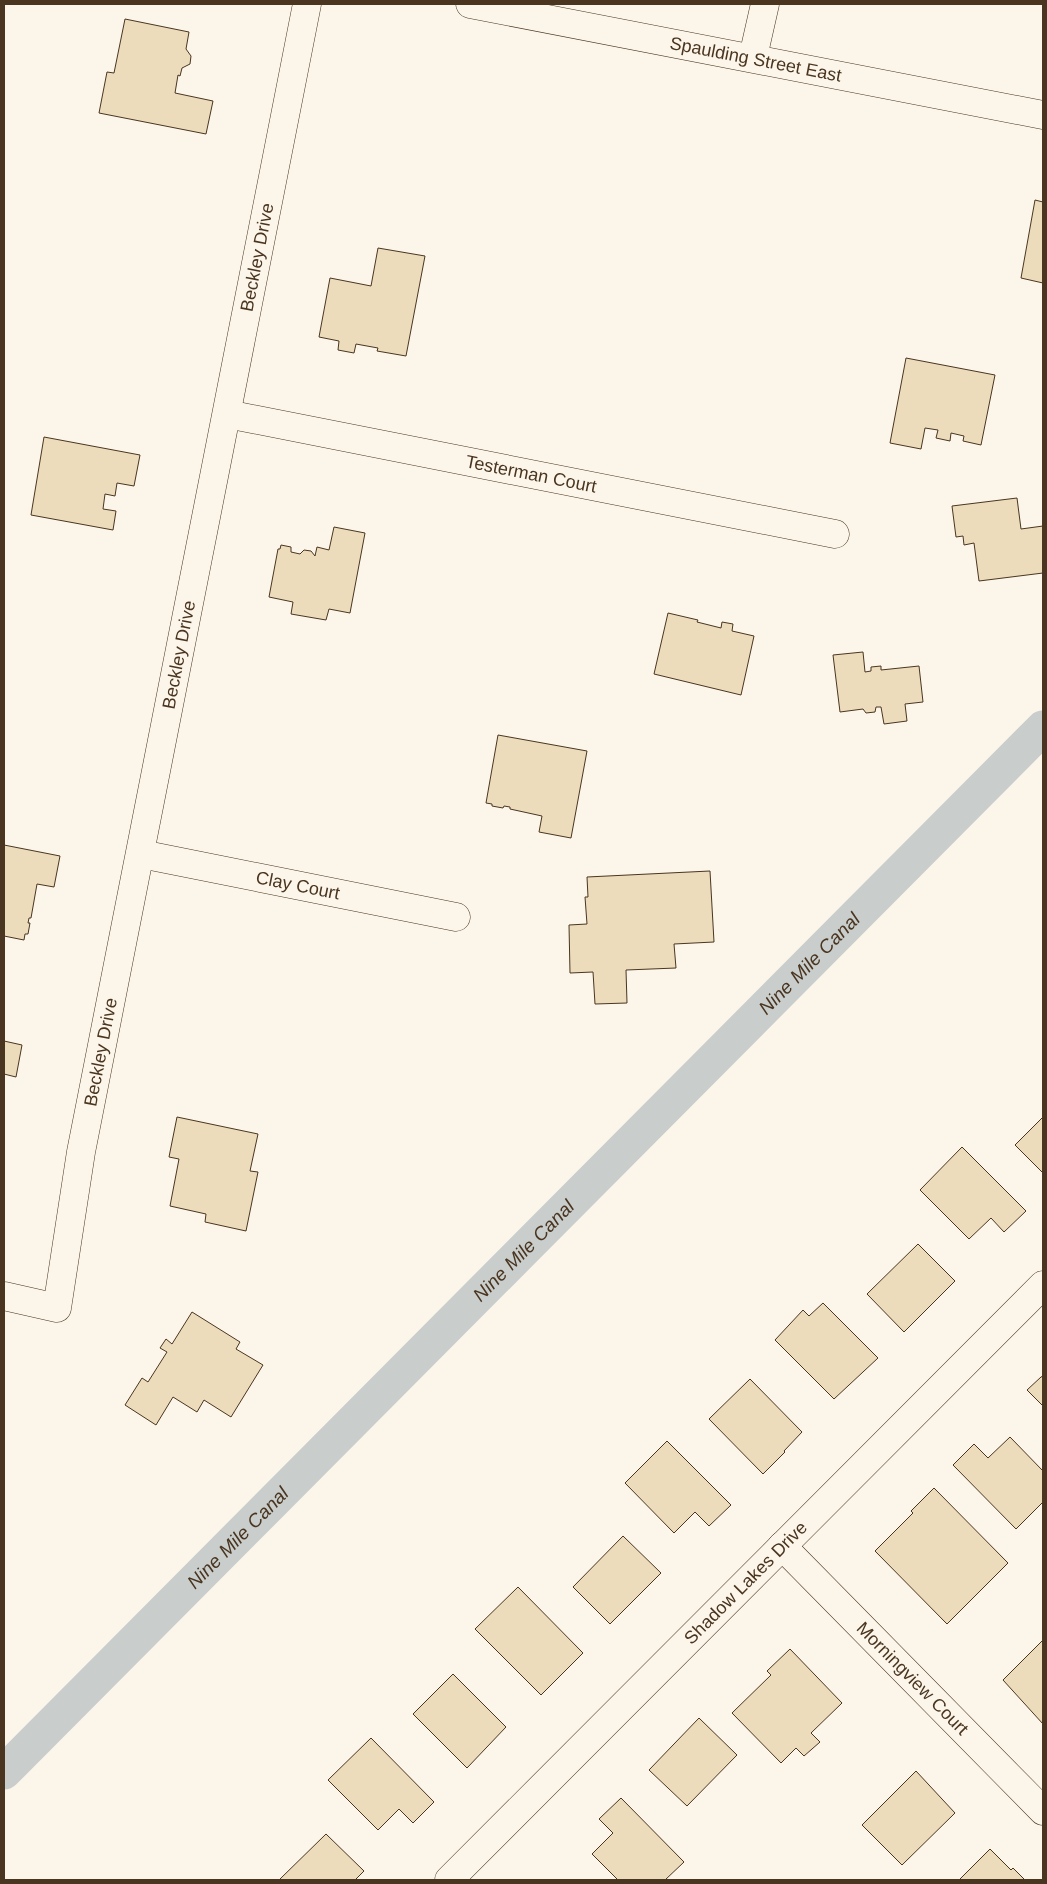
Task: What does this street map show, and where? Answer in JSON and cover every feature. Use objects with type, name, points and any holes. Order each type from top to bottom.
[{"type":"street","name":"Beckley Drive","points":[[4,1296],[57,1308],[81,1152],[307,4]]},
{"type":"street","name":"Spaulding Street East","points":[[470,4],[1043,114]]},
{"type":"street","points":[[753,58],[765,4]]},
{"type":"street","name":"Testerman Court","points":[[227,414],[834,534]]},
{"type":"street","name":"Clay Court","points":[[141,854],[456,917]]},
{"type":"street","name":"Shadow Lakes Drive","points":[[449,1880],[1043,1284]]},
{"type":"street","name":"Morningview Court","points":[[782,1546],[1043,1811]]},
{"type":"building","points":[[125,19],[189,32],[186,49],[191,56],[190,64],[182,68],[180,76],[178,75],[175,93],[213,101],[206,134],[99,113],[107,72],[114,73]]},
{"type":"building","points":[[1035,200],[1043,202],[1043,283],[1021,278]]},
{"type":"building","points":[[378,248],[425,256],[406,356],[377,351],[378,348],[356,344],[354,353],[338,350],[339,341],[319,337],[330,278],[371,286]]},
{"type":"building","points":[[906,358],[995,375],[981,445],[963,441],[964,436],[951,433],[950,441],[936,438],[938,430],[925,428],[921,449],[890,443]]},
{"type":"building","points":[[44,437],[140,455],[134,486],[117,483],[115,496],[105,494],[103,509],[116,511],[113,530],[31,515]]},
{"type":"building","points":[[1017,498],[1021,529],[1043,526],[1043,573],[979,581],[974,543],[964,545],[963,536],[956,537],[952,506]]},
{"type":"building","points":[[334,527],[365,533],[350,613],[329,609],[326,620],[291,614],[293,602],[269,597],[278,549],[280,549],[281,545],[291,547],[291,552],[300,554],[304,550],[311,551],[315,556],[317,547],[329,550]]},
{"type":"building","points":[[668,613],[721,628],[722,622],[733,624],[732,631],[754,636],[741,695],[654,674]]},
{"type":"building","points":[[863,652],[865,672],[871,671],[871,667],[881,666],[881,670],[919,666],[923,702],[905,704],[907,721],[884,724],[881,707],[876,707],[875,712],[866,713],[863,709],[840,712],[833,655]]},
{"type":"building","points":[[498,735],[587,751],[571,838],[539,832],[542,816],[510,809],[510,807],[492,806],[492,804],[486,803]]},
{"type":"building","points":[[4,845],[60,856],[54,887],[37,884],[31,918],[29,918],[28,923],[30,923],[28,934],[25,934],[24,940],[4,936]]},
{"type":"building","points":[[710,871],[714,942],[674,944],[676,968],[626,970],[627,1003],[595,1004],[593,972],[570,973],[569,925],[587,924],[585,897],[588,897],[587,877]]},
{"type":"building","points":[[4,1041],[22,1045],[16,1077],[4,1074]]},
{"type":"building","points":[[177,1117],[258,1134],[250,1171],[258,1172],[246,1231],[205,1222],[206,1214],[170,1206],[179,1159],[169,1157]]},
{"type":"building","points":[[1043,1117],[1043,1173],[1015,1145]]},
{"type":"building","points":[[962,1147],[1026,1211],[1004,1232],[991,1218],[969,1239],[920,1190]]},
{"type":"building","points":[[918,1244],[955,1281],[904,1332],[867,1294]]},
{"type":"building","points":[[823,1303],[878,1358],[834,1399],[775,1340],[803,1310],[809,1316]]},
{"type":"building","points":[[192,1312],[240,1342],[236,1349],[263,1365],[231,1417],[204,1400],[197,1412],[173,1397],[156,1425],[125,1405],[142,1378],[148,1382],[167,1352],[160,1348],[166,1339],[172,1344]]},
{"type":"building","points":[[1043,1376],[1043,1406],[1027,1390]]},
{"type":"building","points":[[750,1379],[802,1432],[763,1474],[709,1419]]},
{"type":"building","points":[[1010,1437],[1043,1471],[1043,1502],[1016,1529],[953,1465],[974,1444],[988,1458]]},
{"type":"building","points":[[667,1441],[731,1505],[709,1526],[695,1512],[674,1533],[625,1483]]},
{"type":"building","points":[[934,1488],[1008,1563],[947,1624],[875,1551],[913,1513],[911,1511]]},
{"type":"building","points":[[623,1536],[661,1573],[610,1624],[573,1587]]},
{"type":"building","points":[[518,1587],[583,1653],[541,1695],[475,1629]]},
{"type":"building","points":[[1043,1640],[1043,1724],[1003,1680]]},
{"type":"building","points":[[790,1649],[842,1703],[811,1733],[820,1742],[804,1756],[796,1748],[781,1763],[732,1713],[771,1675],[767,1671]]},
{"type":"building","points":[[453,1674],[506,1727],[467,1768],[413,1714]]},
{"type":"building","points":[[699,1718],[737,1755],[687,1806],[649,1770]]},
{"type":"building","points":[[371,1738],[434,1802],[413,1823],[399,1809],[378,1830],[328,1780]]},
{"type":"building","points":[[916,1771],[955,1813],[902,1865],[862,1825]]},
{"type":"building","points":[[621,1798],[684,1862],[665,1880],[618,1880],[592,1854],[613,1833],[599,1819]]},
{"type":"building","points":[[326,1834],[364,1871],[355,1880],[279,1880]]},
{"type":"building","points":[[990,1849],[1011,1870],[1013,1868],[1025,1880],[959,1880]]},
{"type":"waterway","name":"Nine Mile Canal","points":[[4,1772],[1043,728]]}]
